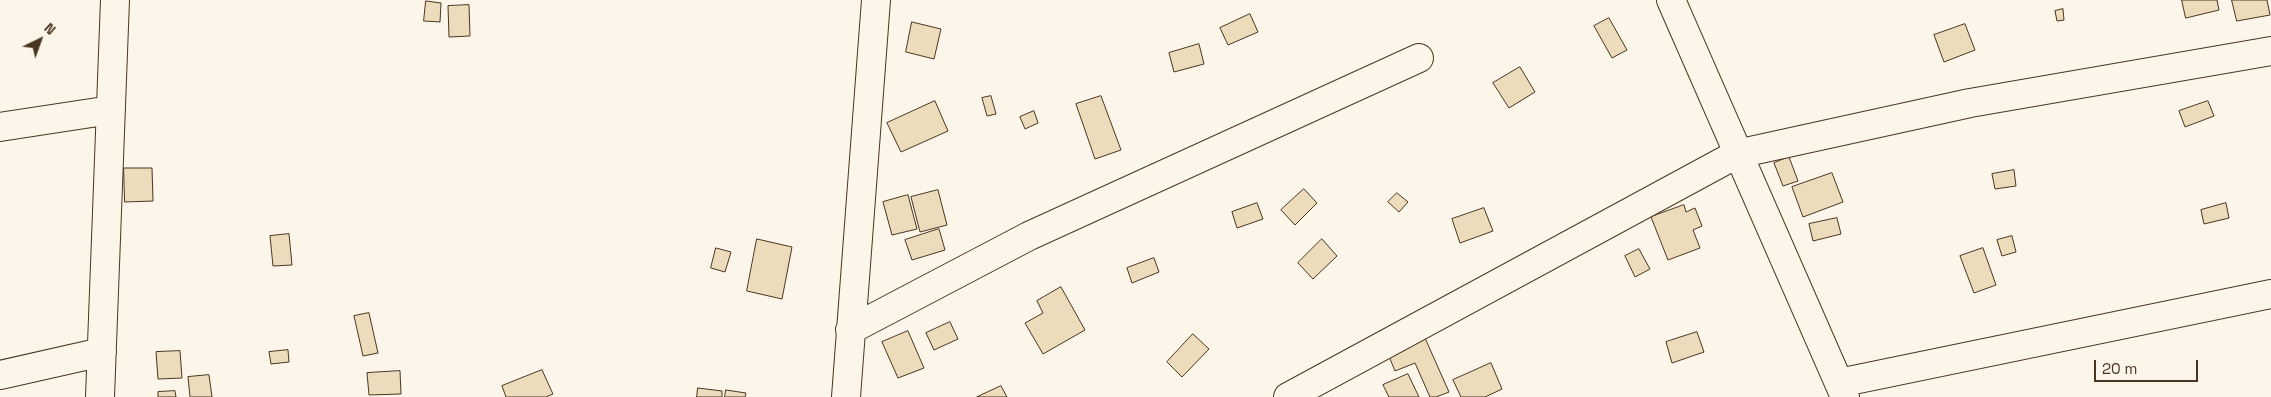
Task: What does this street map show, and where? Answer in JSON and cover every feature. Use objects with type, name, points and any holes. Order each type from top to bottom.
[{"type":"street","points":[[100,397],[115,0]]},
{"type":"street","points":[[846,397],[876,0]]},
{"type":"street","points":[[1671,0],[1842,390],[2271,294]]},
{"type":"street","points":[[1288,397],[1737,154],[1970,103],[2271,52]]},
{"type":"street","points":[[850,330],[1029,236],[1419,58]]},
{"type":"street","points":[[0,127],[111,110]]},
{"type":"street","points":[[0,375],[102,352]]},
{"type":"building","points":[[2182,0],[2217,0],[2219,10],[2186,18]]},
{"type":"building","points":[[2232,0],[2267,0],[2270,15],[2237,21]]},
{"type":"building","points":[[426,1],[441,3],[440,22],[424,21]]},
{"type":"building","points":[[469,5],[470,36],[449,37],[448,6]]},
{"type":"building","points":[[2063,9],[2064,20],[2057,21],[2055,11]]},
{"type":"building","points":[[1250,14],[1258,32],[1228,45],[1220,28]]},
{"type":"building","points":[[1609,18],[1627,50],[1612,58],[1594,26]]},
{"type":"building","points":[[912,22],[941,29],[934,59],[906,52]]},
{"type":"building","points":[[1965,24],[1975,50],[1944,62],[1934,35]]},
{"type":"building","points":[[1199,44],[1204,64],[1174,72],[1169,53]]},
{"type":"building","points":[[1520,67],[1535,92],[1509,108],[1493,83]]},
{"type":"building","points":[[991,96],[996,114],[987,116],[982,98]]},
{"type":"building","points":[[1101,96],[1121,150],[1095,159],[1076,104]]},
{"type":"building","points":[[935,101],[948,131],[901,152],[887,123]]},
{"type":"building","points":[[2208,101],[2214,116],[2185,127],[2179,111]]},
{"type":"building","points":[[1034,111],[1038,123],[1025,129],[1020,117]]},
{"type":"building","points":[[1789,157],[1798,181],[1783,186],[1774,163]]},
{"type":"building","points":[[124,168],[152,168],[153,201],[125,202]]},
{"type":"building","points":[[2014,170],[2016,186],[1995,189],[1992,174]]},
{"type":"building","points":[[1832,173],[1843,202],[1803,217],[1792,187]]},
{"type":"building","points":[[1304,189],[1317,203],[1295,225],[1281,210]]},
{"type":"building","points":[[938,190],[947,225],[920,232],[911,197]]},
{"type":"building","points":[[1397,193],[1408,202],[1399,212],[1388,202]]},
{"type":"building","points":[[908,195],[917,229],[892,235],[883,202]]},
{"type":"building","points":[[1257,203],[1263,219],[1237,228],[1232,212]]},
{"type":"building","points":[[2226,203],[2229,218],[2204,224],[2201,210]]},
{"type":"building","points":[[1684,205],[1686,212],[1695,208],[1702,226],[1693,230],[1700,248],[1668,260],[1651,217]]},
{"type":"building","points":[[1484,208],[1493,231],[1460,243],[1452,219]]},
{"type":"building","points":[[1837,218],[1841,234],[1813,241],[1809,224]]},
{"type":"building","points":[[939,229],[945,250],[912,260],[905,240]]},
{"type":"building","points":[[289,234],[292,265],[273,266],[270,236]]},
{"type":"building","points":[[2012,236],[2016,252],[2002,256],[1997,240]]},
{"type":"building","points":[[757,239],[792,247],[782,299],[747,291]]},
{"type":"building","points":[[1322,239],[1337,256],[1313,279],[1298,263]]},
{"type":"building","points":[[716,248],[731,252],[725,272],[711,268]]},
{"type":"building","points":[[1983,248],[1996,285],[1974,293],[1960,256]]},
{"type":"building","points":[[1639,249],[1650,269],[1635,277],[1625,256]]},
{"type":"building","points":[[1154,258],[1159,272],[1132,283],[1127,268]]},
{"type":"building","points":[[1061,287],[1085,330],[1043,354],[1025,323],[1043,313],[1037,301]]},
{"type":"building","points":[[369,313],[378,353],[363,356],[354,316]]},
{"type":"building","points":[[950,322],[958,339],[934,350],[926,333]]},
{"type":"building","points":[[908,331],[924,368],[898,378],[882,342]]},
{"type":"building","points":[[1697,332],[1704,352],[1672,363],[1666,342]]},
{"type":"building","points":[[1193,334],[1209,349],[1182,377],[1167,362]]},
{"type":"building","points":[[1425,338],[1449,392],[1436,397],[1430,397],[1415,363],[1395,371],[1388,354]]},
{"type":"building","points":[[288,350],[289,362],[271,364],[269,352]]},
{"type":"building","points":[[180,351],[182,378],[158,379],[156,352]]},
{"type":"building","points":[[1491,363],[1502,389],[1485,397],[1461,397],[1453,380]]},
{"type":"building","points":[[542,370],[553,394],[546,397],[506,397],[502,386]]},
{"type":"building","points":[[400,371],[401,394],[369,395],[367,373]]},
{"type":"building","points":[[1408,374],[1419,397],[1389,397],[1383,385]]},
{"type":"building","points":[[209,375],[212,397],[190,397],[188,377]]},
{"type":"building","points":[[1001,386],[1007,397],[977,397]]},
{"type":"building","points":[[698,388],[722,391],[722,397],[697,397]]},
{"type":"building","points":[[726,390],[746,393],[745,397],[725,397]]},
{"type":"building","points":[[175,391],[176,397],[158,397],[158,392]]}]
